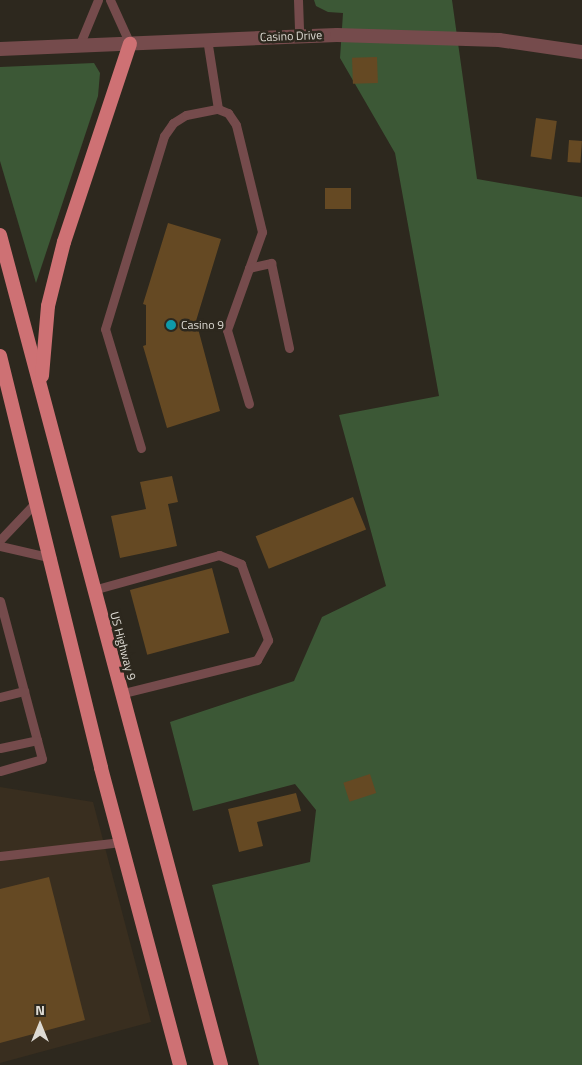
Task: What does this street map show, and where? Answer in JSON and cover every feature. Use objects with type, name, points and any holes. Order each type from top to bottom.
[{"type":"highway","points":[[41,387],[48,306],[64,242],[130,44]]},
{"type":"highway","name":"US Highway 9","points":[[0,234],[120,694],[222,1065]]},
{"type":"highway","points":[[0,356],[180,1065]]},
{"type":"street","name":"Casino Drive","points":[[0,49],[299,36],[499,40],[582,52]]},
{"type":"lane","points":[[79,46],[98,0]]},
{"type":"lane","points":[[110,0],[130,44]]},
{"type":"lane","points":[[298,0],[299,36]]},
{"type":"lane","points":[[207,39],[218,108]]},
{"type":"lane","points":[[141,448],[105,329],[164,136],[173,123],[186,115],[218,108],[228,113],[236,125],[262,232],[227,330],[249,404]]},
{"type":"lane","points":[[249,268],[271,263],[289,348]]},
{"type":"lane","points":[[0,540],[37,501]]},
{"type":"lane","points":[[0,546],[52,558]]},
{"type":"lane","points":[[93,590],[219,555],[241,564],[268,640],[257,660],[120,694]]},
{"type":"lane","points":[[0,601],[42,759],[0,771]]},
{"type":"lane","points":[[0,697],[24,691]]},
{"type":"lane","points":[[0,748],[37,740]]},
{"type":"lane","points":[[0,856],[122,842]]},
{"type":"shaded area","points":[[0,787],[93,802],[151,1022],[0,1063]]},
{"type":"green space","points":[[314,0],[452,0],[477,179],[582,197],[582,1065],[259,1065],[212,885],[310,862],[316,810],[295,784],[193,811],[170,722],[294,681],[322,617],[386,586],[339,415],[439,396],[395,153],[340,58],[343,13],[328,12],[316,6]]},
{"type":"green space","points":[[94,63],[100,73],[98,96],[36,283],[0,161],[0,67]]},
{"type":"building","points":[[377,57],[378,83],[353,84],[352,58]]},
{"type":"building","points":[[536,118],[557,121],[551,160],[531,157]]},
{"type":"building","points":[[569,140],[582,141],[580,163],[567,162]]},
{"type":"building","points":[[325,188],[351,188],[351,209],[325,209]]},
{"type":"building","name":"Casino 9","points":[[168,223],[221,239],[196,321],[220,411],[167,428],[143,346],[146,345],[146,305],[143,304]]},
{"type":"building","points":[[172,476],[178,502],[168,504],[177,546],[120,558],[111,516],[146,509],[140,482]]},
{"type":"building","points":[[353,497],[366,529],[269,569],[256,536]]},
{"type":"building","points":[[212,568],[229,633],[147,655],[130,590]]},
{"type":"building","points":[[370,774],[376,793],[350,802],[343,783]]},
{"type":"building","points":[[296,793],[301,811],[257,822],[263,846],[239,852],[228,809]]},
{"type":"building","points":[[49,877],[85,1020],[0,1043],[0,889]]},
{"type":"place","name":"Casino 9","points":[[171,325]]}]
